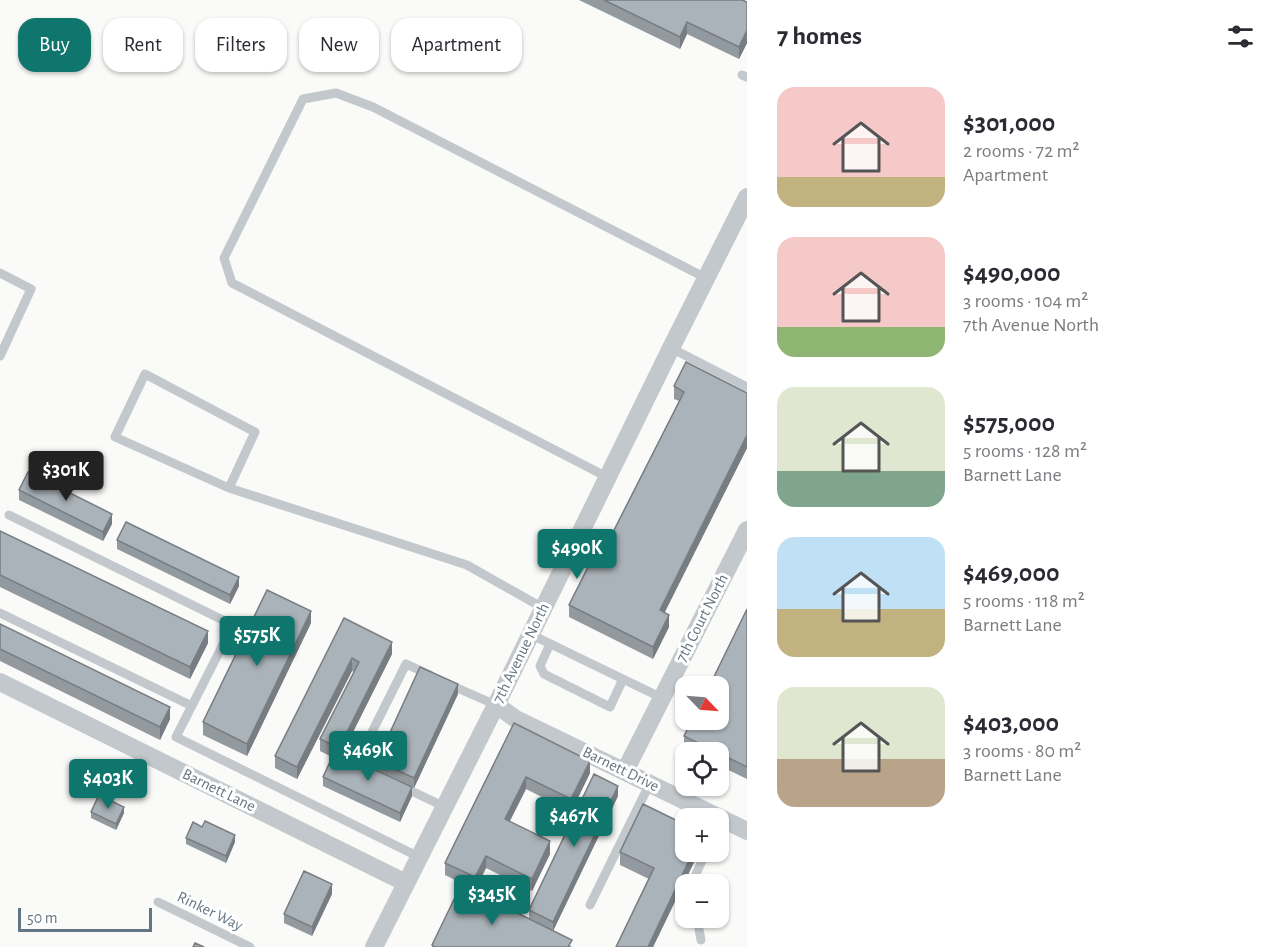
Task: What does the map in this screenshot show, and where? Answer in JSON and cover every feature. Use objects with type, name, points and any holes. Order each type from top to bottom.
[{"type":"street","name":"7th Avenue North","points":[[374,947],[747,197]]},
{"type":"street","name":"7th Court North","points":[[625,771],[747,530]]},
{"type":"street","name":"Barnett Lane","points":[[0,681],[406,883]]},
{"type":"street","name":"Barnett Drive","points":[[496,705],[516,719],[650,783],[694,808]]},
{"type":"street","name":"Barnett Drive","points":[[729,826],[747,831]]},
{"type":"lane","points":[[607,477],[232,284],[224,258],[303,99],[336,93],[373,107],[706,278]]},
{"type":"lane","points":[[0,273],[31,289],[0,356]]},
{"type":"lane","points":[[671,348],[747,387]]},
{"type":"lane","points":[[229,488],[255,432],[145,374],[115,437],[229,488],[467,565],[543,608]]},
{"type":"lane","points":[[9,515],[233,625],[176,737],[419,857]]},
{"type":"lane","points":[[0,612],[192,706]]},
{"type":"lane","points":[[530,634],[662,698]]},
{"type":"lane","points":[[550,644],[540,666],[544,674],[600,702],[610,706],[623,679]]},
{"type":"lane","points":[[375,773],[356,764],[406,664],[496,705]]},
{"type":"lane","points":[[395,783],[445,807]]},
{"type":"lane","points":[[590,905],[650,783]]},
{"type":"lane","name":"Rinker Way","points":[[158,902],[250,947]]},
{"type":"lane","points":[[699,928],[701,940]]},
{"type":"building","points":[[604,0],[742,0],[747,2],[747,30],[739,47],[687,22],[680,37]]},
{"type":"building","points":[[686,362],[747,393],[747,435],[660,610],[669,615],[653,647],[569,605],[604,535],[610,538],[684,392],[674,386]]},
{"type":"building","points":[[28,472],[112,514],[103,532],[19,490]]},
{"type":"building","points":[[126,522],[239,577],[230,595],[117,540]]},
{"type":"building","points":[[0,531],[208,631],[190,667],[0,575]]},
{"type":"building","points":[[267,590],[311,611],[247,744],[203,722]]},
{"type":"building","points":[[747,609],[747,767],[729,758],[729,742],[696,742],[684,736],[687,730],[729,730],[729,676],[714,676]]},
{"type":"building","points":[[344,618],[392,642],[339,748],[320,739],[359,662],[352,658],[297,767],[275,756]]},
{"type":"building","points":[[0,624],[170,707],[160,727],[0,649]]},
{"type":"building","points":[[420,667],[458,684],[414,778],[377,761]]},
{"type":"building","points":[[514,723],[590,761],[571,799],[526,777],[505,819],[550,841],[532,879],[486,856],[475,877],[445,863]]},
{"type":"building","points":[[335,751],[412,787],[400,813],[323,777]]},
{"type":"building","points":[[594,774],[618,786],[553,922],[529,910]]},
{"type":"building","points":[[99,795],[124,807],[116,824],[91,812]]},
{"type":"building","points":[[643,804],[675,820],[675,862],[688,862],[683,874],[675,874],[675,890],[648,947],[616,947],[654,868],[620,852]]},
{"type":"building","points":[[205,821],[235,835],[226,856],[186,838],[193,822],[202,827]]},
{"type":"building","points":[[304,871],[332,884],[312,927],[284,914]]},
{"type":"building","points":[[461,885],[572,940],[568,947],[435,947],[432,945]]}]
